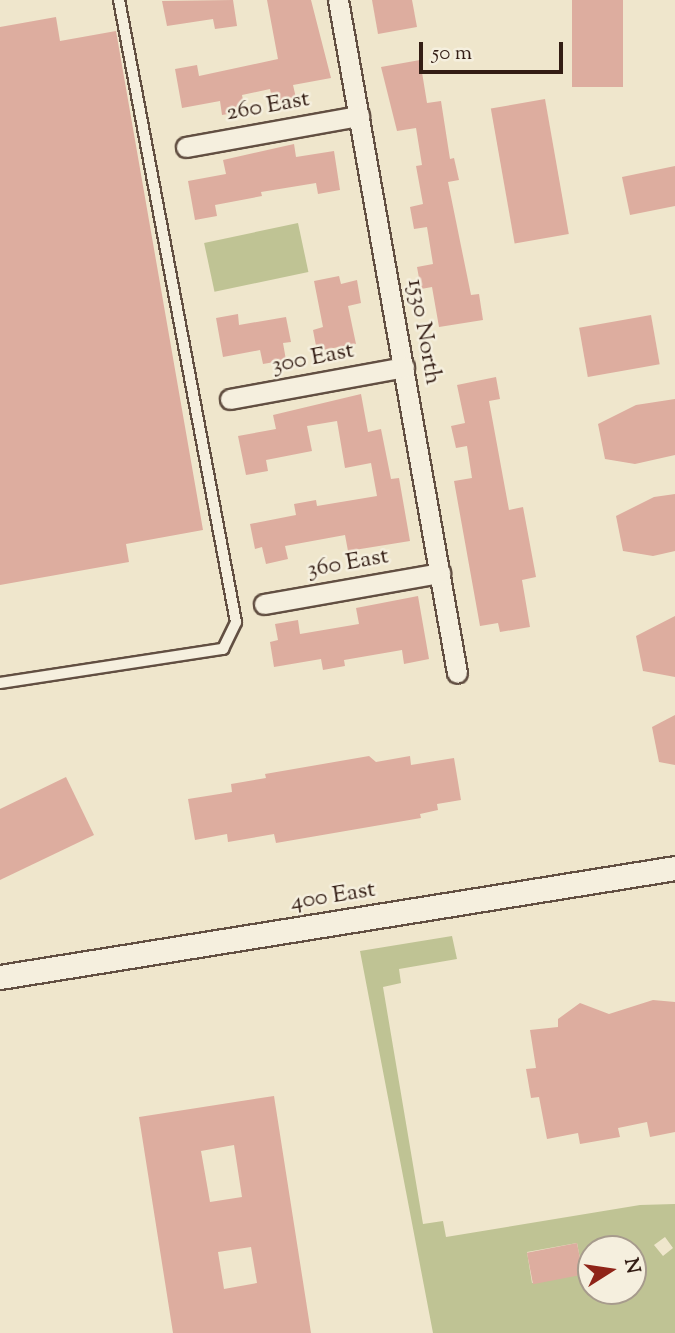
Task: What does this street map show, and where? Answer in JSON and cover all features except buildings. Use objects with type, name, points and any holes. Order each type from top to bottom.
[{"type":"street","name":"1530 North","points":[[338,0],[457,673]]},
{"type":"street","name":"260 East","points":[[186,146],[359,116]]},
{"type":"street","name":"300 East","points":[[230,399],[404,366]]},
{"type":"street","name":"360 East","points":[[264,604],[440,573]]},
{"type":"street","name":"400 East","points":[[0,977],[675,868]]},
{"type":"lane","points":[[0,683],[223,649],[236,622],[119,0]]},
{"type":"green space","points":[[298,223],[308,272],[214,292],[204,243]]},
{"type":"green space","points":[[452,936],[457,959],[399,969],[401,983],[383,987],[423,1224],[443,1221],[446,1237],[640,1205],[675,1204],[675,1333],[433,1333],[360,951]],"holes":[[[665,1237],[673,1248],[663,1256],[654,1245]]]}]
